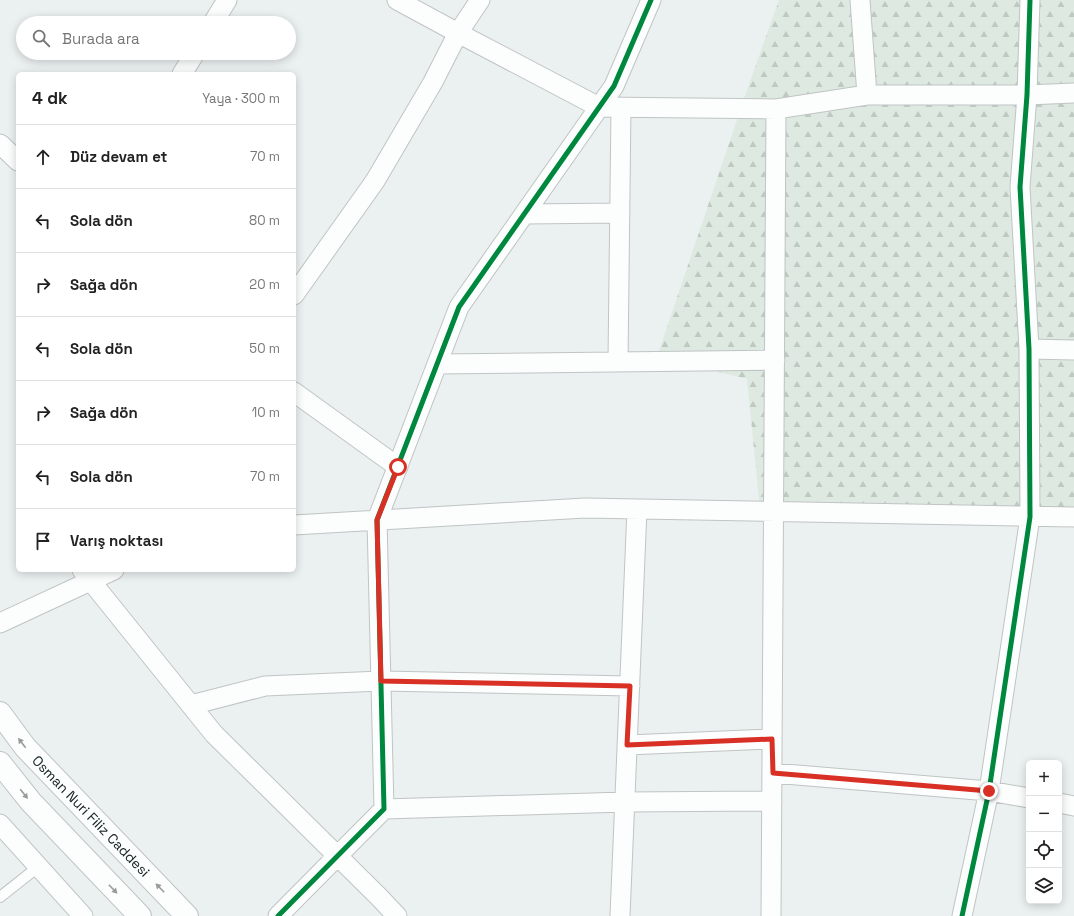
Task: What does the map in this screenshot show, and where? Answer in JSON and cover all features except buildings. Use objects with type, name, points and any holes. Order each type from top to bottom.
[{"type":"street","points":[[217,16],[227,0]]},
{"type":"street","points":[[397,0],[458,34],[599,107],[776,109],[867,95],[1027,95],[1074,93]]},
{"type":"street","points":[[296,293],[375,181],[433,82],[458,34],[480,0]]},
{"type":"street","points":[[384,809],[377,520],[459,307],[614,86],[651,0]]},
{"type":"street","points":[[860,0],[867,95]]},
{"type":"street","points":[[962,916],[989,791],[1030,517],[1029,349],[1020,187],[1027,95],[1030,0]]},
{"type":"street","points":[[183,72],[191,60]]},
{"type":"street","points":[[618,361],[621,107]]},
{"type":"street","points":[[771,916],[776,109]]},
{"type":"street","points":[[0,144],[16,159]]},
{"type":"street","points":[[524,214],[620,214]]},
{"type":"street","points":[[1029,349],[1074,350]]},
{"type":"street","points":[[438,364],[775,360]]},
{"type":"street","points":[[296,393],[398,467]]},
{"type":"street","points":[[296,525],[585,508],[1074,517]]},
{"type":"street","points":[[620,916],[637,509]]},
{"type":"street","points":[[0,623],[87,575],[103,572]]},
{"type":"street","points":[[87,575],[214,734],[397,916]]},
{"type":"street","points":[[191,705],[265,686],[381,681],[630,686]]},
{"type":"street","name":"Osman Nuri Filiz Caddesi","points":[[0,713],[25,748],[187,916]]},
{"type":"street","points":[[627,745],[772,739]]},
{"type":"street","points":[[0,763],[31,802],[140,916]]},
{"type":"street","points":[[773,773],[989,791],[1026,797]]},
{"type":"street","points":[[278,916],[384,809],[625,802],[772,801]]},
{"type":"street","points":[[1062,804],[1074,806]]},
{"type":"street","points":[[0,824],[83,916]]},
{"type":"lane","points":[[0,897],[38,867]]},
{"type":"green space","points":[[779,0],[1074,0],[1074,517],[761,519],[747,379],[657,357]]},
{"type":"cycle path","points":[[278,916],[384,809],[377,520],[459,307],[614,86],[651,0]]},
{"type":"cycle path","points":[[962,916],[989,791],[1030,517],[1029,349],[1020,187],[1027,95],[1030,0]]},
{"type":"route","points":[[398,467],[377,520],[381,681],[630,686],[627,745],[772,739],[773,773],[989,791]]}]
